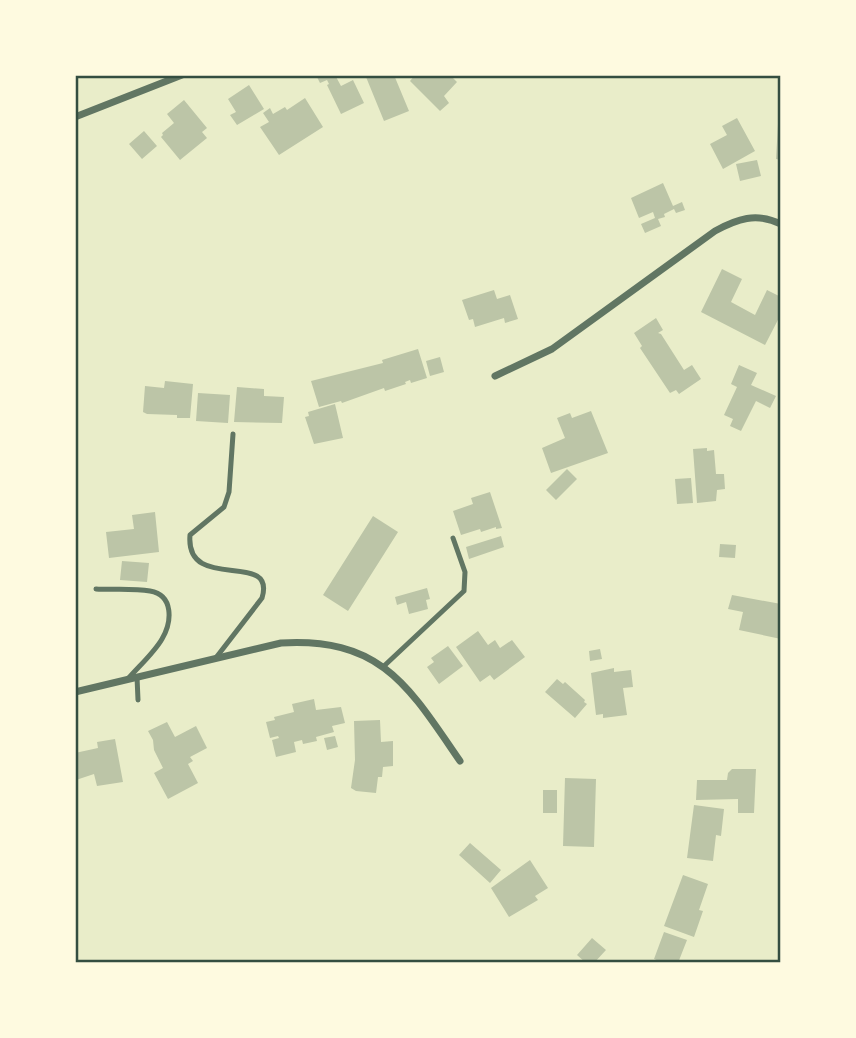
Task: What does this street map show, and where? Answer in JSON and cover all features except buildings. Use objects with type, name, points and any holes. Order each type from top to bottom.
[{"type":"street","points":[[75,117],[182,75]]},
{"type":"street","points":[[495,376],[552,349],[715,231],[738,219],[755,217],[781,224]]},
{"type":"street","points":[[75,692],[281,643],[309,641],[349,648],[365,654],[383,666],[421,706],[460,761]]},
{"type":"lane","points":[[215,659],[262,598],[265,589],[262,580],[256,575],[202,564],[192,556],[189,546],[190,536],[224,508],[229,492],[233,434]]},
{"type":"lane","points":[[383,666],[464,591],[465,572],[453,538]]},
{"type":"lane","points":[[96,589],[152,591],[161,595],[169,608],[167,628],[161,640],[127,680]]},
{"type":"lane","points":[[137,677],[138,700]]}]
